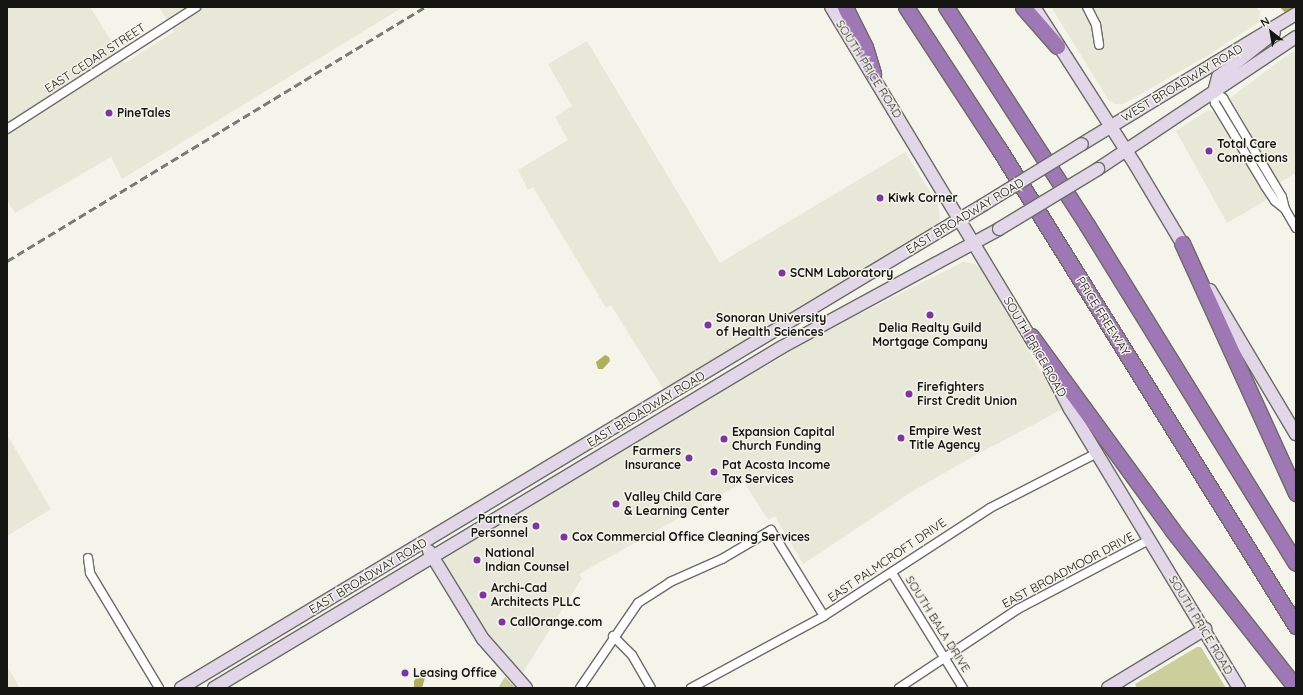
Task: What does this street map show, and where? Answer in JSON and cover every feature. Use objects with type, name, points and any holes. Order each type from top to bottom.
[{"type":"highway","points":[[845,7],[865,47],[874,74]]},
{"type":"highway","name":"PRICE FREEWAY","points":[[906,7],[998,149],[1296,626]]},
{"type":"highway","points":[[946,7],[1087,225],[1296,563]]},
{"type":"highway","points":[[1023,7],[1057,46]]},
{"type":"highway","points":[[1182,243],[1296,494]]},
{"type":"highway","points":[[1031,336],[1182,543],[1296,688]]},
{"type":"main road","name":"SOUTH PRICE ROAD","points":[[830,7],[864,63],[874,74],[973,244],[1031,336],[1097,453],[1205,629],[1239,688]]},
{"type":"main road","points":[[1034,7],[1057,46],[1126,151],[1296,434]]},
{"type":"main road","name":"WEST BROADWAY ROAD","points":[[1110,127],[1296,14]]},
{"type":"main road","points":[[1214,92],[1218,77],[1258,48],[1279,29],[1281,23]]},
{"type":"main road","name":"WEST BROADWAY ROAD","points":[[1126,151],[1296,37]]},
{"type":"main road","name":"EAST BROADWAY ROAD","points":[[181,688],[773,333],[1110,127]]},
{"type":"main road","name":"EAST BROADWAY ROAD","points":[[214,688],[782,347],[973,244],[1126,151]]},
{"type":"main road","points":[[773,333],[782,347]]},
{"type":"main road","points":[[675,392],[683,406]]},
{"type":"main road","points":[[424,542],[483,640],[526,688]]},
{"type":"main road","points":[[1108,688],[1205,629]]},
{"type":"street","name":"EAST CEDAR STREET","points":[[7,129],[196,7]]},
{"type":"street","points":[[1086,7],[1096,25],[1098,45]]},
{"type":"street","points":[[1214,92],[1215,103],[1275,201],[1285,209]]},
{"type":"street","points":[[1214,92],[1223,98],[1257,154],[1282,197],[1285,209],[1296,228]]},
{"type":"street","points":[[1242,147],[1257,154]]},
{"type":"street","name":"EAST PALMCROFT DRIVE","points":[[691,688],[769,648],[824,616],[892,573],[948,533],[990,508],[1097,453]]},
{"type":"street","points":[[580,688],[595,668],[613,636],[638,603],[670,582],[722,558],[771,530],[824,616]]},
{"type":"street","name":"EAST BROADMOOR DRIVE","points":[[899,688],[946,659],[1018,609],[1149,540]]},
{"type":"street","points":[[88,558],[90,573],[159,688]]},
{"type":"street","name":"SOUTH BALA DRIVE","points":[[892,573],[963,688]]},
{"type":"street","points":[[613,636],[632,655],[651,688]]},
{"type":"shaded area","points":[[7,7],[90,7],[125,63],[174,32],[159,7],[403,7],[122,179],[111,157],[15,213],[7,200]]},
{"type":"shaded area","points":[[1051,7],[1255,7],[1260,11],[1259,22],[1212,53],[1123,104],[1114,104],[1108,99]]},
{"type":"shaded area","points":[[587,41],[720,263],[905,152],[938,204],[940,220],[935,228],[664,390],[611,305],[606,308],[533,187],[528,190],[518,170],[568,140],[555,117],[572,106],[548,64]]},
{"type":"shaded area","points":[[1296,49],[1296,173],[1279,183],[1230,98]]},
{"type":"shaded area","points":[[1208,110],[1215,113],[1268,199],[1227,223],[1176,131]]},
{"type":"shaded area","points":[[963,262],[975,264],[980,268],[1063,409],[974,456],[911,492],[803,564],[775,516],[768,520],[744,482],[579,574],[582,578],[522,674],[489,637],[446,566],[443,560],[445,556],[706,399],[779,359],[796,346]]},
{"type":"shaded area","points":[[605,355],[609,357],[610,361],[603,369],[598,369],[596,362]]},
{"type":"shaded area","points":[[7,435],[51,509],[7,536]]},
{"type":"shaded area","points":[[7,666],[20,688],[7,688]]},
{"type":"shaded area","points":[[420,671],[426,674],[422,688],[414,688],[414,681]]},
{"type":"green space","points":[[1197,647],[1201,647],[1226,688],[1137,688],[1135,684]]},
{"type":"green space","points":[[505,677],[516,688],[498,688]]},
{"type":"waterway","points":[[1285,7],[1296,16]]},
{"type":"railway","points":[[7,261],[424,7]]},
{"type":"place","name":"PineTales","points":[[109,113]]},
{"type":"place","name":"Total Care Connections","points":[[1209,151]]},
{"type":"place","name":"Kiwk Corner","points":[[880,198]]},
{"type":"place","name":"SCNM Laboratory","points":[[782,273]]},
{"type":"place","name":"Delia Realty Guild Mortgage Company","points":[[930,315]]},
{"type":"place","name":"Sonoran University of Health Sciences","points":[[708,325]]},
{"type":"place","name":"Firefighters First Credit Union","points":[[909,394]]},
{"type":"place","name":"Empire West Title Agency","points":[[901,438]]},
{"type":"place","name":"Expansion Capital Church Funding","points":[[724,439]]},
{"type":"place","name":"Farmers Insurance","points":[[689,458]]},
{"type":"place","name":"Pat Acosta Income Tax Services","points":[[714,472]]},
{"type":"place","name":"Valley Child Care & Learning Center","points":[[616,504]]},
{"type":"place","name":"Partners Personnel","points":[[536,526]]},
{"type":"place","name":"Cox Commercial Office Cleaning Services","points":[[564,537]]},
{"type":"place","name":"National Indian Counsel","points":[[477,560]]},
{"type":"place","name":"Archi-Cad Architects PLLC","points":[[483,595]]},
{"type":"place","name":"CallOrange.com","points":[[502,622]]},
{"type":"place","name":"Leasing Office","points":[[405,673]]}]
